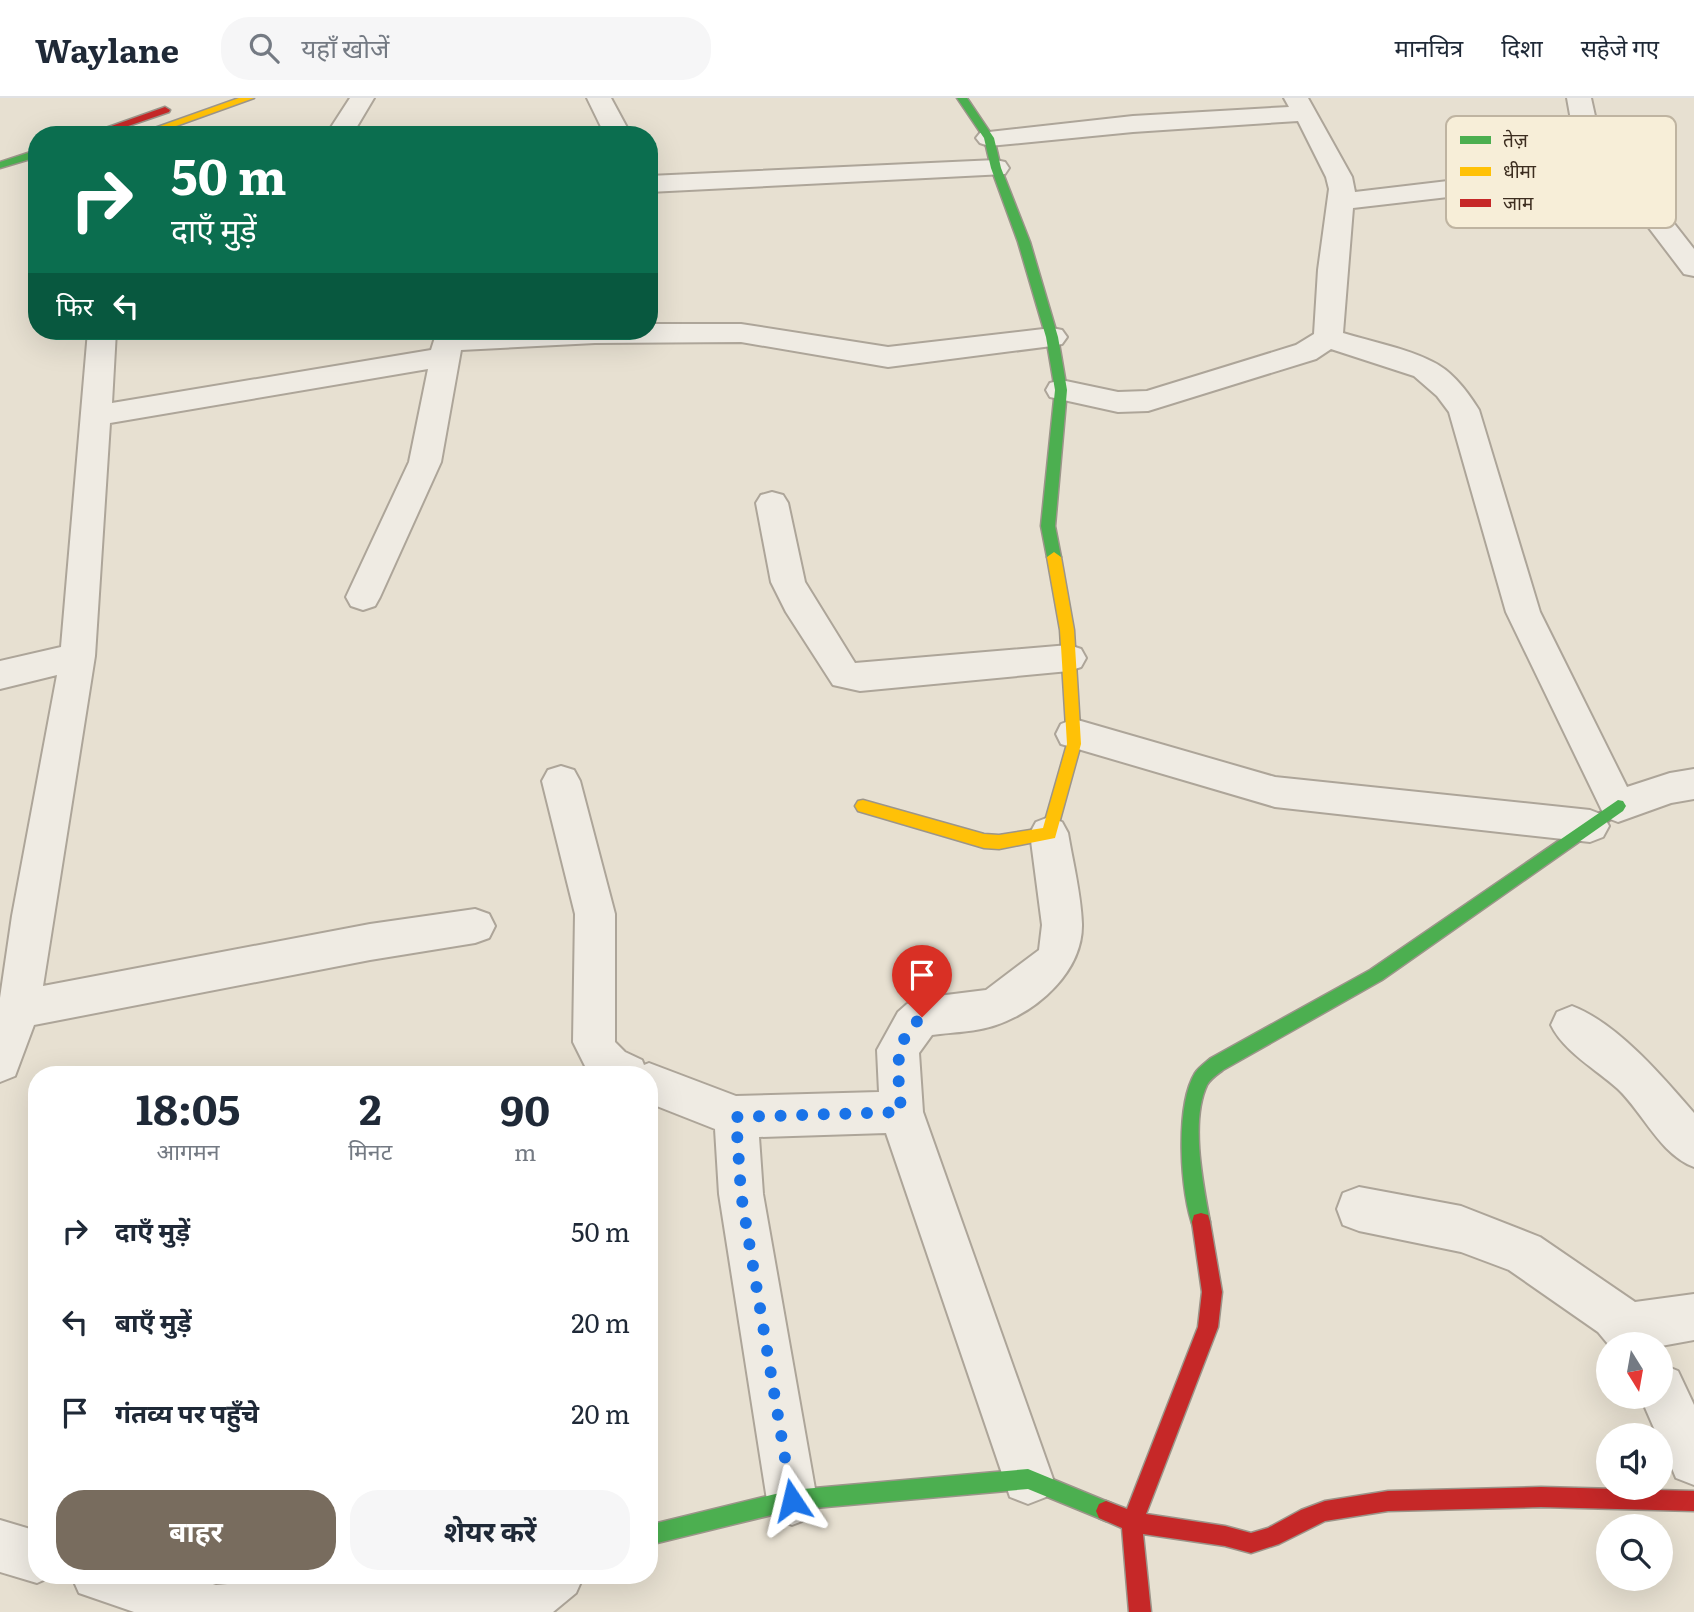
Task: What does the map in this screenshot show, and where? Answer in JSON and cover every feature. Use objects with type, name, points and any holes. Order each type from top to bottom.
[{"type":"street","points":[[117,126],[199,98]]},
{"type":"street","points":[[167,126],[249,98]]},
{"type":"street","points":[[345,126],[362,98]]},
{"type":"street","points":[[599,98],[613,126]]},
{"type":"street","points":[[962,98],[989,138],[996,168],[1024,242],[1052,337],[1061,390],[1048,526],[1068,630],[1074,734],[1074,744],[1049,833],[1062,925],[1059,950],[1053,963],[1016,994],[993,1008],[922,1017],[913,1025],[898,1050],[901,1112],[1028,1479]]},
{"type":"street","points":[[1579,98],[1584,116]]},
{"type":"street","points":[[989,138],[1301,105],[1339,177],[1342,189],[1332,270],[1328,338]]},
{"type":"street","points":[[0,165],[28,156]]},
{"type":"street","points":[[658,184],[996,168]]},
{"type":"street","points":[[0,181],[28,172]]},
{"type":"street","points":[[1340,202],[1446,189]]},
{"type":"street","points":[[1664,228],[1694,268]]},
{"type":"street","points":[[658,334],[741,333],[897,357],[1052,337]]},
{"type":"street","points":[[1061,390],[1118,402],[1148,401],[1306,352],[1328,338]]},
{"type":"street","points":[[1328,338],[1424,369],[1448,389],[1464,411],[1523,612],[1604,816]]},
{"type":"street","points":[[0,1062],[19,1009],[32,916],[78,656],[101,340]]},
{"type":"street","points":[[95,416],[242,389],[447,343],[496,340]]},
{"type":"street","points":[[363,597],[425,462],[447,343]]},
{"type":"street","points":[[772,503],[788,582],[810,624],[845,675],[860,677],[1069,658]]},
{"type":"street","points":[[0,676],[78,656]]},
{"type":"street","points":[[1074,734],[1275,792],[1604,816]]},
{"type":"street","points":[[561,781],[594,914],[594,1042],[597,1053],[612,1066]]},
{"type":"street","points":[[1140,1612],[1132,1522],[1209,1327],[1212,1312],[1212,1292],[1191,1134],[1194,1099],[1201,1078],[1217,1064],[1386,969],[1604,816],[1670,788],[1694,784]]},
{"type":"street","points":[[863,806],[984,841],[999,842],[1049,833]]},
{"type":"street","points":[[19,1009],[370,942],[475,926]]},
{"type":"street","points":[[1572,1025],[1635,1077],[1694,1146]]},
{"type":"street","points":[[658,1087],[736,1117],[901,1112]]},
{"type":"street","points":[[736,1117],[741,1194],[792,1500]]},
{"type":"street","points":[[1359,1209],[1461,1228],[1524,1253],[1615,1315],[1629,1332]]},
{"type":"street","points":[[1642,1332],[1694,1317]]},
{"type":"street","points":[[1671,1409],[1694,1460]]},
{"type":"street","points":[[658,1533],[792,1500],[1028,1479],[1132,1522],[1225,1536],[1251,1543],[1272,1537],[1308,1517],[1325,1511],[1388,1501],[1541,1497],[1694,1501]]},
{"type":"street","points":[[0,1546],[28,1554]]},
{"type":"street","points":[[127,1584],[216,1611],[493,1587],[536,1596]]},
{"type":"traffic: fast","points":[[962,98],[989,138],[996,168],[1024,242],[1052,337],[1061,390],[1048,526],[1054,557]]},
{"type":"traffic: fast","points":[[0,165],[28,156]]},
{"type":"traffic: fast","points":[[1201,1222],[1193,1169],[1191,1130],[1195,1094],[1204,1075],[1217,1064],[1376,975],[1618,806]]},
{"type":"traffic: fast","points":[[658,1533],[792,1500],[1028,1479],[1106,1511]]},
{"type":"traffic: slow","points":[[167,126],[249,98]]},
{"type":"traffic: slow","points":[[863,806],[984,841],[999,842],[1049,833],[1074,744],[1067,630],[1054,557]]},
{"type":"traffic: jam","points":[[118,126],[165,110]]},
{"type":"traffic: jam","points":[[1140,1612],[1132,1522],[1208,1327],[1212,1292],[1201,1222]]},
{"type":"traffic: jam","points":[[1106,1511],[1132,1522],[1225,1536],[1251,1543],[1272,1537],[1308,1517],[1325,1511],[1388,1501],[1541,1497],[1694,1501]]},
{"type":"route","points":[[792,1500],[741,1194],[736,1117],[901,1112],[898,1050],[904,1037],[922,1017]]}]
